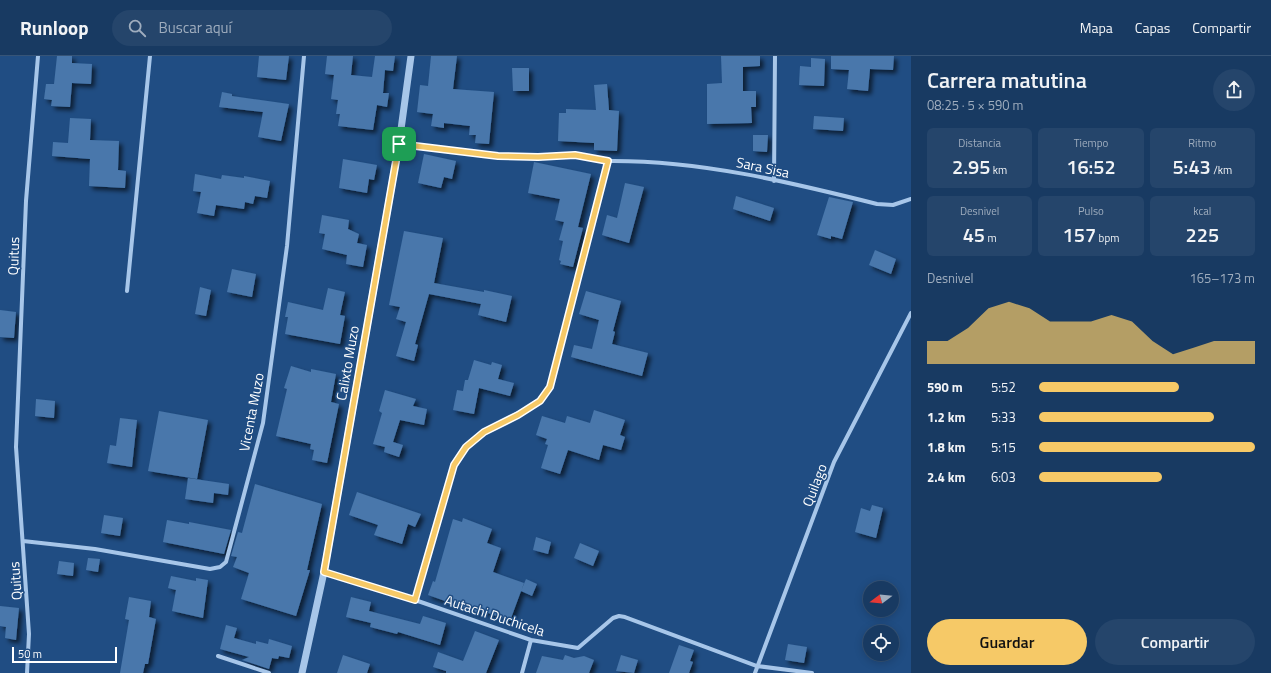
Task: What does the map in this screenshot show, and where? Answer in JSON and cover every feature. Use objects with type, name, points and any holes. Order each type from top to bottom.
[{"type":"street","name":"Quitus","points":[[27,673],[29,634],[16,447],[26,201],[38,56]]},
{"type":"street","points":[[127,291],[150,56]]},
{"type":"street","name":"Vicenta Muzo","points":[[23,541],[96,549],[210,569],[220,567],[226,562],[263,423],[287,246],[304,56]]},
{"type":"street","name":"Calixto Muzo","points":[[302,673],[324,572],[399,144],[411,56]]},
{"type":"street","points":[[774,181],[775,56]]},
{"type":"street","name":"Sara Sisa","points":[[399,144],[498,156],[538,157],[575,155],[608,161],[633,160],[729,171],[877,204],[893,204],[911,199]]},
{"type":"street","points":[[415,600],[454,465],[466,447],[484,432],[518,415],[540,401],[550,387],[608,161]]},
{"type":"street","name":"Quilago","points":[[754,673],[834,462],[911,312]]},
{"type":"street","name":"Autachi Duchicela","points":[[324,572],[415,600],[532,640],[578,648],[612,618],[619,616],[757,666],[812,673]]},
{"type":"street","points":[[522,673],[532,640]]},
{"type":"street","points":[[218,656],[269,673]]},
{"type":"building","points":[[57,56],[72,56],[72,63],[92,64],[91,84],[72,83],[70,107],[51,106],[52,100],[44,99],[46,84],[54,84]]},
{"type":"building","points":[[259,56],[289,56],[286,80],[257,77]]},
{"type":"building","points":[[327,56],[353,56],[351,75],[372,77],[375,56],[395,56],[393,71],[385,70],[383,93],[389,93],[387,107],[377,105],[373,130],[338,126],[340,114],[336,114],[338,100],[331,99],[334,75],[325,74]]},
{"type":"building","points":[[431,56],[457,56],[453,89],[494,92],[489,144],[475,143],[476,135],[469,135],[470,126],[444,123],[444,128],[431,126],[433,114],[417,112],[420,85],[428,86]]},
{"type":"building","points":[[721,56],[760,56],[760,66],[743,67],[743,91],[756,91],[756,107],[751,107],[752,123],[707,124],[707,84],[722,83]]},
{"type":"building","points":[[831,56],[894,56],[893,70],[870,69],[868,91],[847,89],[849,70],[831,69]]},
{"type":"building","points":[[811,58],[825,59],[824,86],[799,85],[800,66],[811,67]]},
{"type":"building","points":[[512,68],[529,68],[529,91],[513,91]]},
{"type":"building","points":[[607,84],[609,110],[619,111],[617,151],[594,150],[594,143],[558,141],[559,113],[566,113],[566,109],[596,110],[594,85]]},
{"type":"building","points":[[222,92],[232,94],[232,96],[289,104],[281,141],[258,137],[263,112],[219,107]]},
{"type":"building","points":[[814,116],[844,118],[843,131],[813,129]]},
{"type":"building","points":[[70,118],[91,119],[90,140],[119,141],[118,170],[126,171],[125,188],[89,186],[90,159],[52,156],[53,142],[68,143]]},
{"type":"building","points":[[753,135],[768,135],[767,152],[753,151]]},
{"type":"building","points":[[424,154],[456,161],[452,179],[444,177],[441,188],[418,183]]},
{"type":"building","points":[[343,159],[377,165],[374,180],[369,179],[367,193],[339,188]]},
{"type":"building","points":[[534,162],[591,174],[578,227],[583,228],[573,267],[560,264],[561,261],[559,260],[563,241],[559,240],[564,222],[555,220],[560,199],[528,193]]},
{"type":"building","points":[[195,174],[221,179],[222,175],[244,178],[244,176],[270,181],[267,198],[255,196],[253,204],[245,202],[244,209],[216,205],[214,216],[197,213],[201,192],[193,191]]},
{"type":"building","points":[[625,183],[644,187],[629,243],[602,235],[607,215],[617,218]]},
{"type":"building","points":[[736,196],[774,208],[770,221],[733,209]]},
{"type":"building","points":[[829,197],[853,202],[842,239],[831,236],[831,239],[817,235]]},
{"type":"building","points":[[322,215],[349,220],[348,229],[359,234],[357,243],[367,245],[363,267],[346,264],[347,255],[322,249],[325,234],[319,233]]},
{"type":"building","points":[[404,231],[443,238],[434,283],[484,292],[484,290],[512,296],[506,322],[478,315],[481,304],[429,294],[415,344],[418,345],[414,361],[396,356],[406,322],[396,319],[400,307],[389,305]]},
{"type":"building","points":[[875,250],[896,259],[891,274],[869,265]]},
{"type":"building","points":[[232,269],[256,274],[252,297],[227,292]]},
{"type":"building","points":[[200,287],[211,290],[206,316],[195,314]]},
{"type":"building","points":[[328,288],[345,292],[340,315],[345,316],[340,344],[285,334],[288,317],[285,317],[288,302],[323,310]]},
{"type":"building","points":[[586,291],[621,301],[613,331],[615,332],[612,344],[648,353],[642,376],[571,357],[574,345],[592,349],[599,320],[579,314]]},
{"type":"building","points":[[0,310],[16,312],[14,338],[0,337]]},
{"type":"building","points":[[474,360],[491,365],[492,362],[502,365],[498,379],[514,383],[510,396],[479,388],[474,414],[453,410],[457,390],[463,391],[465,380],[468,380]]},
{"type":"building","points":[[291,366],[311,372],[311,369],[336,374],[331,402],[339,404],[327,463],[312,460],[314,450],[310,449],[311,444],[276,436],[287,389],[284,388]]},
{"type":"building","points":[[385,390],[416,399],[413,406],[427,409],[424,425],[400,420],[393,442],[403,445],[399,457],[384,452],[385,447],[373,444],[382,413],[379,411]]},
{"type":"building","points":[[36,399],[55,401],[54,418],[35,416]]},
{"type":"building","points":[[594,410],[625,420],[620,435],[625,437],[621,450],[603,445],[599,460],[568,450],[560,474],[541,468],[548,445],[545,444],[547,439],[536,435],[542,416],[565,423],[567,416],[590,423]]},
{"type":"building","points":[[159,411],[208,420],[197,479],[148,471]]},
{"type":"building","points":[[120,418],[137,420],[132,467],[107,463],[110,445],[116,446]]},
{"type":"building","points":[[188,478],[229,484],[228,495],[214,493],[213,503],[185,499]]},
{"type":"building","points":[[255,484],[322,504],[307,570],[310,570],[296,616],[241,599],[249,573],[233,567],[237,557],[231,556],[238,532],[242,533]]},
{"type":"building","points":[[357,492],[421,514],[415,527],[408,524],[402,544],[374,535],[378,525],[349,515]]},
{"type":"building","points":[[872,505],[883,508],[876,538],[855,532],[861,508],[870,511]]},
{"type":"building","points":[[104,515],[123,518],[120,536],[101,533]]},
{"type":"building","points":[[463,518],[492,529],[487,543],[501,548],[493,572],[524,583],[510,621],[480,610],[479,613],[428,595],[433,581],[435,582],[453,519],[462,522]]},
{"type":"building","points":[[167,520],[189,524],[189,522],[231,530],[224,554],[163,542]]},
{"type":"building","points":[[536,537],[551,542],[548,554],[533,550]]},
{"type":"building","points":[[580,543],[599,551],[593,566],[574,558]]},
{"type":"building","points":[[88,558],[100,559],[98,572],[86,570]]},
{"type":"building","points":[[59,561],[74,563],[73,576],[57,574]]},
{"type":"building","points":[[171,576],[196,581],[196,578],[208,580],[203,618],[172,611],[176,590],[168,588]]},
{"type":"building","points":[[526,579],[537,584],[532,596],[521,591]]},
{"type":"building","points":[[129,597],[151,601],[149,617],[156,619],[148,664],[145,664],[143,673],[120,673],[129,620],[125,619]]},
{"type":"building","points":[[351,597],[371,602],[369,611],[420,624],[423,616],[446,623],[440,645],[398,632],[397,634],[370,627],[371,623],[346,617]]},
{"type":"building","points":[[0,606],[19,608],[16,640],[5,638],[6,627],[0,626]]},
{"type":"building","points":[[226,625],[237,628],[234,638],[256,644],[256,641],[268,644],[269,639],[292,646],[289,658],[279,656],[278,659],[272,658],[269,669],[242,660],[249,657],[220,649]]},
{"type":"building","points":[[475,631],[499,640],[486,673],[446,673],[446,671],[433,667],[438,652],[463,661]]},
{"type":"building","points":[[788,644],[807,647],[804,663],[785,660]]},
{"type":"building","points":[[679,645],[694,650],[690,661],[693,662],[689,673],[669,673]]},
{"type":"building","points":[[343,655],[370,664],[367,673],[337,673]]},
{"type":"building","points":[[565,655],[574,658],[584,656],[594,660],[589,673],[536,673],[542,656],[563,660]]},
{"type":"building","points":[[621,655],[638,660],[634,673],[616,671]]},
{"type":"route","points":[[399,144],[498,156],[538,157],[575,155],[608,161],[550,387],[540,401],[518,415],[484,432],[466,447],[454,465],[415,600],[324,572],[399,144]]}]
